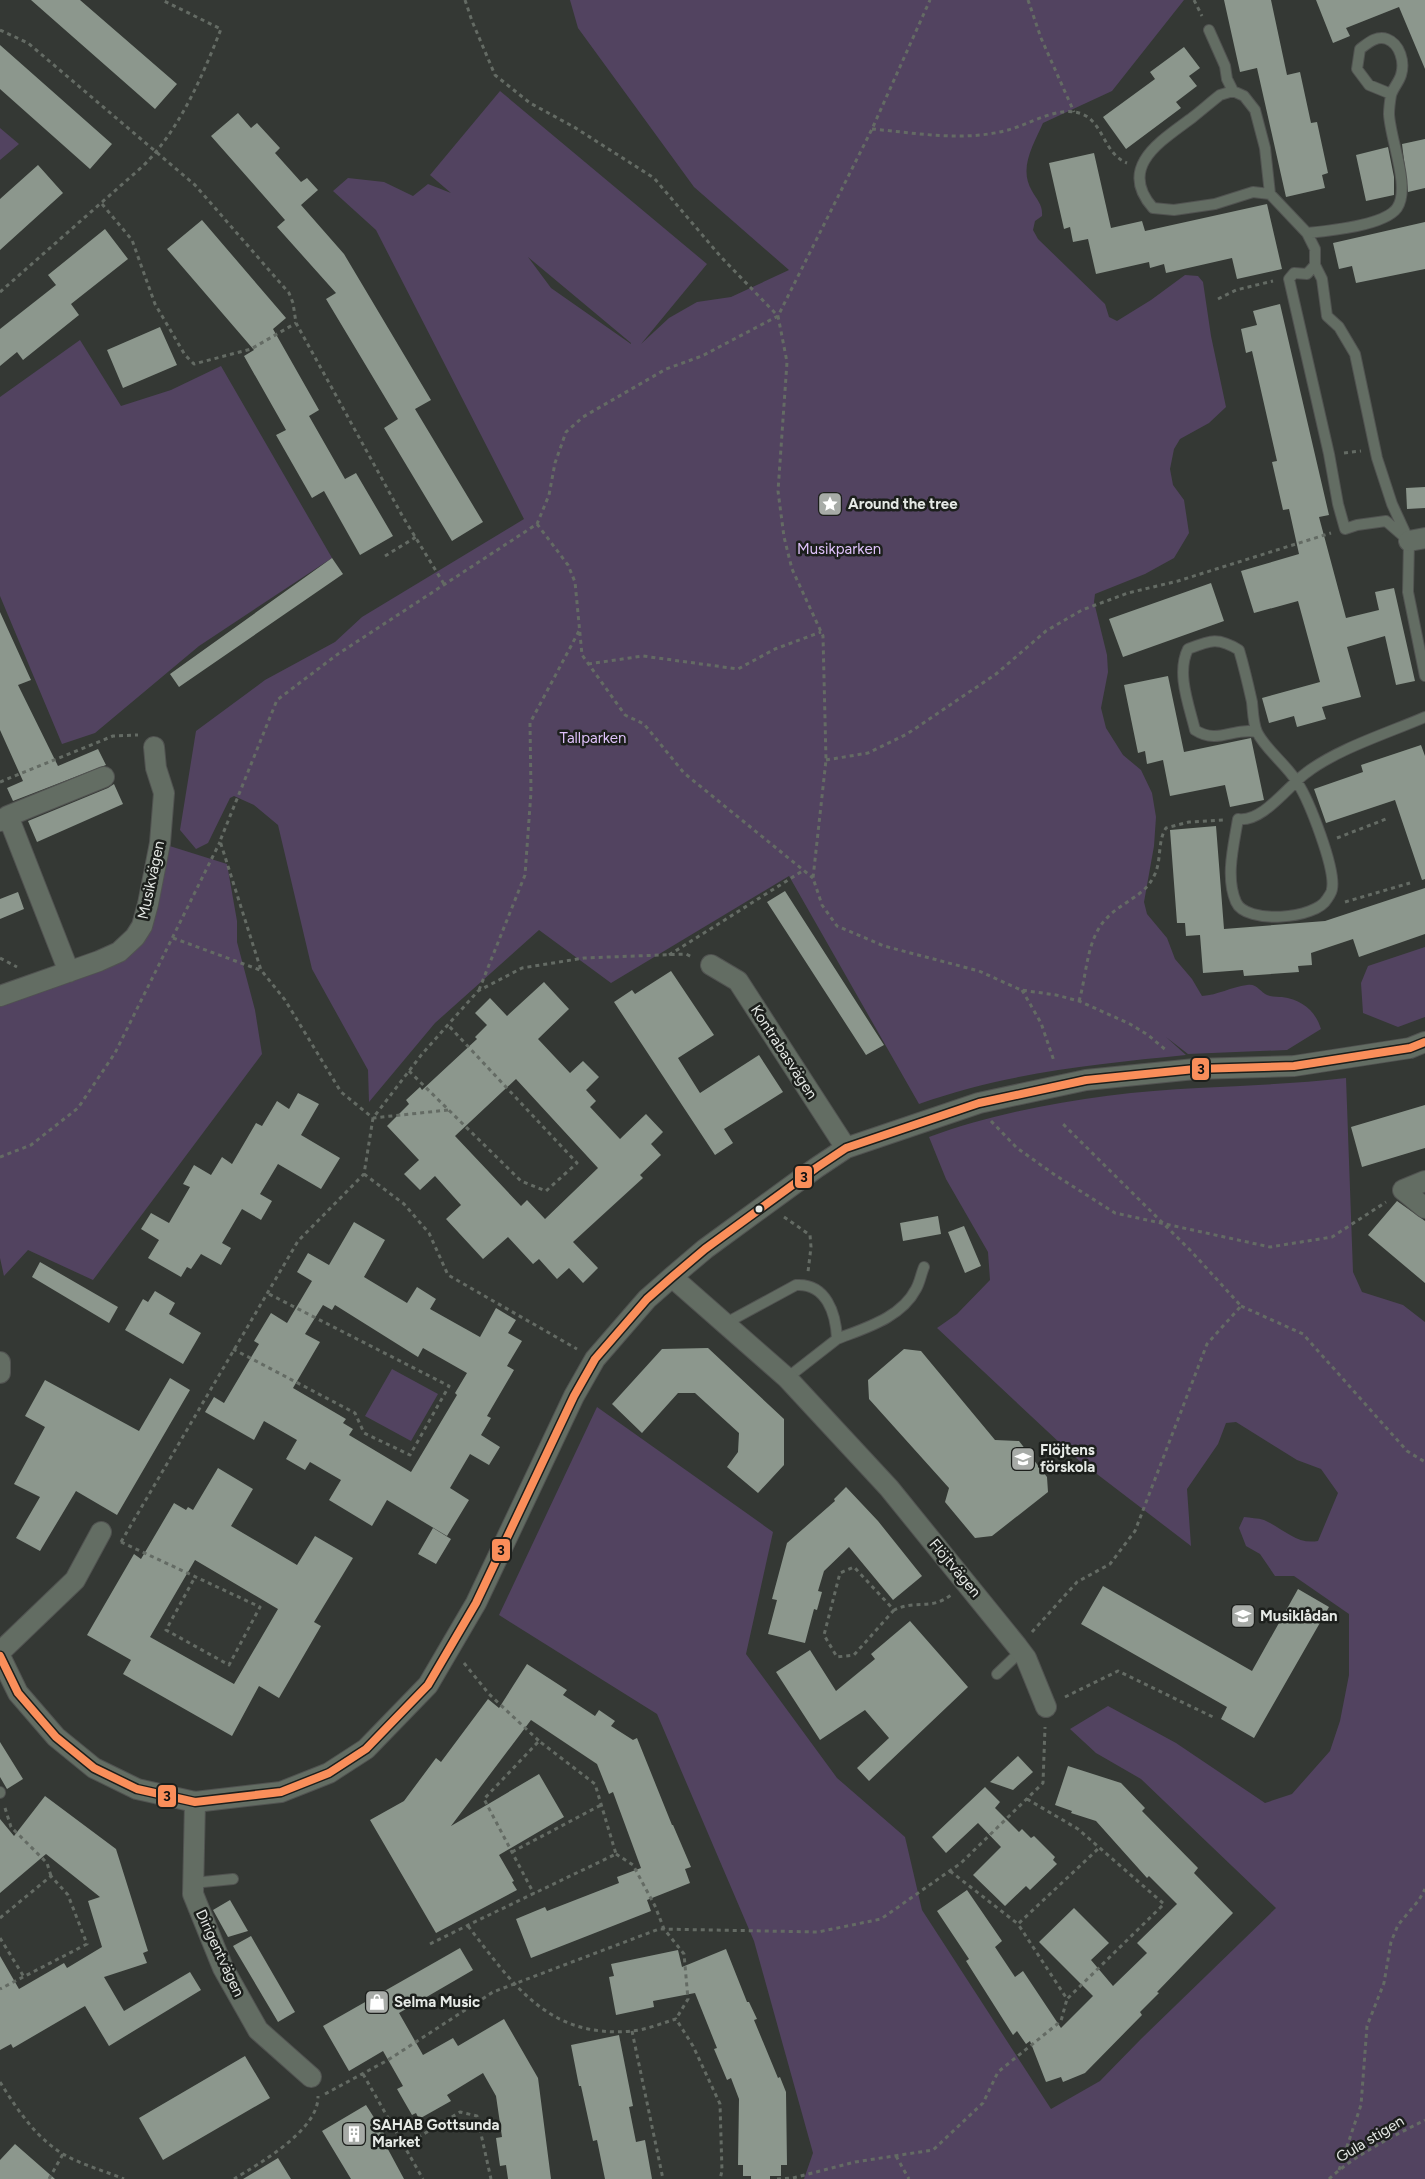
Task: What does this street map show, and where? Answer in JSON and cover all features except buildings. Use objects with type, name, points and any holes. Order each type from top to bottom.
[{"type":"street","name":"Musikvägen","points":[[0,996],[69,972],[118,952],[135,937],[142,926],[160,843],[164,793],[149,740]]},
{"type":"street","points":[[69,972],[4,819],[104,777]]},
{"type":"street","name":"Kontrabasvägen","points":[[711,965],[738,981],[846,1148]]},
{"type":"street","points":[[0,1656],[18,1693],[56,1737],[94,1768],[138,1789],[195,1802],[281,1792],[328,1773],[366,1749],[428,1685],[476,1603],[574,1396],[595,1359],[647,1299],[672,1277],[729,1232],[846,1148],[979,1103],[1086,1080],[1195,1069],[1294,1066],[1410,1048],[1425,1042]]},
{"type":"street","points":[[1425,1181],[1403,1190],[1425,1208]]},
{"type":"street","name":"Flöjtvägen","points":[[672,1277],[786,1378],[889,1488],[1019,1649],[1046,1707]]},
{"type":"street","points":[[0,1362],[0,1373]]},
{"type":"street","points":[[0,1652],[75,1580],[101,1532]]},
{"type":"street","name":"Dirigentvägen","points":[[195,1802],[192,1894],[223,1968],[258,2030],[312,2077]]},
{"type":"lane","points":[[1209,30],[1225,66],[1227,79],[1232,91]]},
{"type":"lane","points":[[1306,233],[1352,228],[1376,220],[1397,209],[1403,194],[1389,114],[1391,94],[1402,73],[1400,52],[1396,44],[1386,38],[1379,38],[1360,49],[1357,69],[1369,85],[1391,94]]},
{"type":"lane","points":[[1270,194],[1254,192],[1215,204],[1174,210],[1154,208],[1145,200],[1139,174],[1143,162],[1152,149],[1220,95],[1232,91],[1244,96],[1255,110],[1265,148],[1270,194],[1306,233],[1315,249],[1315,265],[1322,279],[1326,316],[1339,327],[1355,354],[1377,458],[1392,504],[1417,540],[1408,592],[1425,676]]},
{"type":"lane","points":[[1315,265],[1307,274],[1294,273],[1289,280],[1329,454],[1338,504],[1346,529],[1357,525],[1386,521],[1417,540]]},
{"type":"lane","points":[[1257,732],[1244,729],[1226,736],[1205,736],[1195,730],[1184,680],[1183,660],[1188,649],[1206,642],[1224,641],[1240,650],[1257,732],[1297,781],[1305,796],[1323,844],[1330,866],[1332,890],[1324,904],[1307,913],[1284,916],[1259,917],[1244,912],[1236,902],[1231,871],[1232,852],[1238,819],[1247,821],[1258,815],[1297,781],[1326,759],[1425,717]]},
{"type":"lane","points":[[786,1378],[837,1339],[870,1326],[897,1312],[916,1290],[924,1267]]},
{"type":"lane","points":[[726,1323],[796,1285],[807,1284],[817,1288],[831,1309],[837,1325],[837,1339]]},
{"type":"lane","points":[[997,1674],[1019,1649]]},
{"type":"lane","points":[[193,1883],[233,1878]]},
{"type":"path","points":[[0,292],[102,204],[156,153],[201,78],[221,29],[162,0]]},
{"type":"path","points":[[465,0],[495,75],[530,103],[574,127],[654,178],[721,257],[778,316],[787,362],[778,491],[784,537],[792,569],[821,632],[826,760],[813,878],[822,905],[838,926],[884,946],[978,971],[1021,990],[1056,995],[1079,1002],[1130,1024],[1195,1069]]},
{"type":"path","points":[[0,1157],[31,1145],[78,1108],[115,1053],[220,841],[277,700],[338,654],[537,524],[549,495],[555,463],[566,432],[583,417],[666,369],[702,356],[778,316],[872,129],[930,0]]},
{"type":"path","points":[[1028,0],[1041,38],[1074,112]]},
{"type":"path","points":[[0,30],[28,43],[195,185],[289,293],[293,303],[296,323],[444,584]]},
{"type":"path","points":[[872,129],[935,136],[987,133],[1008,130],[1057,113],[1074,112],[1083,114],[1092,121],[1118,159],[1133,165],[1139,174]]},
{"type":"path","points":[[102,204],[132,240],[154,304],[185,355],[194,364],[251,349],[296,323]]},
{"type":"path","points":[[1218,299],[1244,288],[1289,280]]},
{"type":"path","points":[[1329,454],[1367,450]]},
{"type":"path","points":[[537,524],[568,565],[575,582],[582,655],[625,715],[644,724],[684,773],[813,878]]},
{"type":"path","points":[[826,760],[868,753],[907,734],[996,674],[1046,631],[1082,610],[1128,593],[1178,581],[1346,529]]},
{"type":"path","points":[[385,556],[416,537]]},
{"type":"path","points":[[478,991],[525,875],[531,792],[530,723],[580,629]]},
{"type":"path","points":[[588,664],[643,656],[738,669],[774,649],[821,632]]},
{"type":"path","points":[[0,782],[114,736],[149,740]]},
{"type":"path","points":[[1323,844],[1386,818]]},
{"type":"path","points":[[1079,1002],[1095,934],[1107,918],[1147,887],[1155,875],[1162,834],[1166,828],[1189,822],[1238,819]]},
{"type":"path","points":[[220,841],[260,970],[284,1000],[341,1092],[373,1118],[448,1110]]},
{"type":"path","points":[[668,955],[804,870]]},
{"type":"path","points":[[1324,904],[1337,904],[1410,883]]},
{"type":"path","points":[[173,938],[260,970]]},
{"type":"path","points":[[121,1542],[298,1241],[364,1174],[373,1118],[409,1071],[478,991],[522,968],[584,958],[686,954],[711,965]]},
{"type":"path","points":[[1021,990],[1042,1023],[1054,1061]]},
{"type":"path","points":[[409,1071],[521,1181],[546,1192],[577,1163],[448,1024]]},
{"type":"path","points":[[979,1103],[986,1116],[1017,1148],[1055,1176],[1114,1213],[1270,1247],[1332,1237],[1403,1190]]},
{"type":"path","points":[[1062,1123],[1163,1223],[1241,1306],[1303,1334],[1406,1451],[1425,1462]]},
{"type":"path","points":[[364,1174],[404,1204],[430,1233],[448,1275],[595,1359]]},
{"type":"path","points":[[233,1349],[355,1413],[364,1433],[410,1455],[449,1386],[267,1293]]},
{"type":"path","points":[[1019,1649],[1077,1582],[1110,1564],[1135,1531],[1207,1344],[1241,1306]]},
{"type":"path","points":[[101,1532],[260,1607],[229,1665],[166,1630],[195,1577]]},
{"type":"path","points":[[894,1610],[854,1567],[840,1573],[824,1635],[836,1657],[854,1655],[894,1610],[906,1604],[939,1604],[967,1583]]},
{"type":"path","points":[[461,1658],[489,1694],[539,1741],[595,1784],[616,1854],[632,1865],[655,1906],[664,1929],[684,1954],[688,1999],[676,2019],[632,2031],[583,2029],[540,2009],[513,1984],[468,1926]]},
{"type":"path","points":[[318,2098],[363,2074],[493,1992],[659,1929],[818,1932],[881,1919],[962,1863],[1043,1783],[1046,1707],[1118,1672],[1213,1717]]},
{"type":"path","points":[[534,1894],[484,1799],[539,1741]]},
{"type":"path","points":[[0,1792],[11,1827],[47,1863],[51,1876],[68,1894],[87,1944],[0,1989]]},
{"type":"path","points":[[777,2179],[793,2178],[855,2162],[933,2150],[983,2103],[998,2072],[1061,2021],[1067,1999],[1164,1904],[1078,1829],[1027,1799]]},
{"type":"path","points":[[512,1852],[601,1805]]},
{"type":"path","points":[[1018,1924],[1099,1848]]},
{"type":"path","points":[[430,1944],[616,1854]]},
{"type":"path","points":[[950,1871],[1018,1924],[1067,1999]]},
{"type":"path","points":[[0,1918],[51,1876]]},
{"type":"path","points":[[1339,2170],[1361,2105],[1367,2026],[1384,1983],[1391,1942],[1398,1925],[1420,1900],[1425,1889]]},
{"type":"path","points":[[0,1938],[24,1977]]},
{"type":"path","points":[[676,2019],[693,2046],[720,2104],[722,2171],[720,2179]]},
{"type":"path","points":[[632,2031],[663,2179]]},
{"type":"path","points":[[363,2074],[423,2179]]},
{"type":"path","points":[[234,2179],[268,2158],[303,2129],[316,2110],[318,2098],[312,2077]]},
{"type":"path","points":[[0,2082],[37,2134],[63,2154],[124,2179]]},
{"type":"path","points":[[404,2146],[460,2112],[477,2116],[492,2179]]},
{"type":"path","name":"Gula stigen","points":[[1329,2179],[1339,2170],[1425,2120]]},
{"type":"path","points":[[50,2179],[63,2154]]},
{"type":"path","points":[[896,2156],[909,2179]]},
{"type":"green space","points":[[570,0],[1184,0],[1112,91],[1043,123],[1027,165],[1028,182],[1042,209],[1042,216],[1035,221],[1033,230],[1038,239],[1105,304],[1109,317],[1117,321],[1151,300],[1185,275],[1198,276],[1203,282],[1211,336],[1226,407],[1209,423],[1180,439],[1174,449],[1170,469],[1173,485],[1184,500],[1189,533],[1174,558],[1145,574],[1095,594],[1094,602],[1107,655],[1108,672],[1101,708],[1106,728],[1123,755],[1141,770],[1152,793],[1156,817],[1154,846],[1144,902],[1147,914],[1167,938],[1175,959],[1192,979],[1202,996],[1241,986],[1253,985],[1269,996],[1289,998],[1302,1003],[1315,1016],[1321,1029],[1287,1050],[1188,1054],[1166,1037],[1186,1055],[1085,1066],[1018,1077],[951,1093],[919,1104],[789,876],[611,983],[539,930],[435,1023],[369,1102],[368,1070],[312,969],[278,825],[254,805],[234,796],[230,798],[208,843],[196,849],[180,830],[196,731],[265,680],[335,642],[362,617],[524,519],[376,230],[333,191],[348,178],[384,182],[413,196],[428,184],[451,193],[430,175],[500,91],[707,264],[641,344],[669,318],[697,302],[731,297],[789,270],[694,187],[578,28]],"holes":[[[528,257],[631,343],[551,288]]]},
{"type":"green space","points":[[0,128],[19,144],[0,160]]},
{"type":"green space","points":[[80,340],[121,406],[171,390],[221,366],[332,558],[199,646],[95,733],[62,744],[0,596],[0,397]]},
{"type":"green space","points":[[160,843],[227,864],[237,921],[237,942],[255,1010],[262,1054],[93,1280],[28,1250],[4,1276],[0,1258],[0,996],[135,937]]},
{"type":"green space","points":[[1425,947],[1425,1017],[1398,1027],[1363,1013],[1361,983],[1368,966]]},
{"type":"green space","points":[[1346,1078],[1353,1272],[1362,1292],[1403,1305],[1425,1322],[1425,2179],[804,2179],[813,2153],[754,1941],[657,1714],[499,1615],[597,1407],[773,1532],[746,1654],[837,1778],[905,1837],[922,1910],[1051,2109],[1100,2081],[1276,1908],[1141,1779],[1096,1753],[1070,1729],[1108,1706],[1176,1743],[1265,1803],[1292,1794],[1330,1751],[1340,1721],[1349,1675],[1349,1614],[1294,1576],[1275,1576],[1260,1554],[1246,1546],[1239,1528],[1244,1517],[1259,1519],[1271,1523],[1303,1541],[1318,1541],[1338,1493],[1321,1469],[1297,1460],[1236,1422],[1226,1423],[1218,1444],[1187,1489],[1191,1546],[1076,1458],[937,1328],[957,1314],[990,1280],[988,1252],[946,1179],[929,1137],[993,1117],[1096,1097],[1165,1090]]},
{"type":"green space","points":[[392,1369],[438,1394],[411,1441],[365,1416]]},
{"type":"transit line","name":"3","points":[[0,1656],[18,1693],[56,1737],[94,1768],[137,1789],[195,1802],[281,1792],[329,1773],[366,1749],[428,1685],[476,1603],[574,1396],[595,1359],[647,1299],[672,1277],[705,1249],[816,1168],[846,1148],[979,1103],[1086,1080],[1195,1069],[1294,1066],[1410,1048],[1425,1042]]},
{"type":"place","name":"Around the tree","points":[[830,504]]},
{"type":"place","name":"Flöjtens förskola","points":[[1023,1459]]},
{"type":"place","name":"Musiklådan","points":[[1243,1616]]},
{"type":"place","name":"Selma Music","points":[[377,2002]]},
{"type":"place","name":"SAHAB Gottsunda Market","points":[[354,2134]]},
{"type":"park label","name":"Musikparken","points":[[839,549]]},
{"type":"park label","name":"Tallparken","points":[[593,738]]}]
